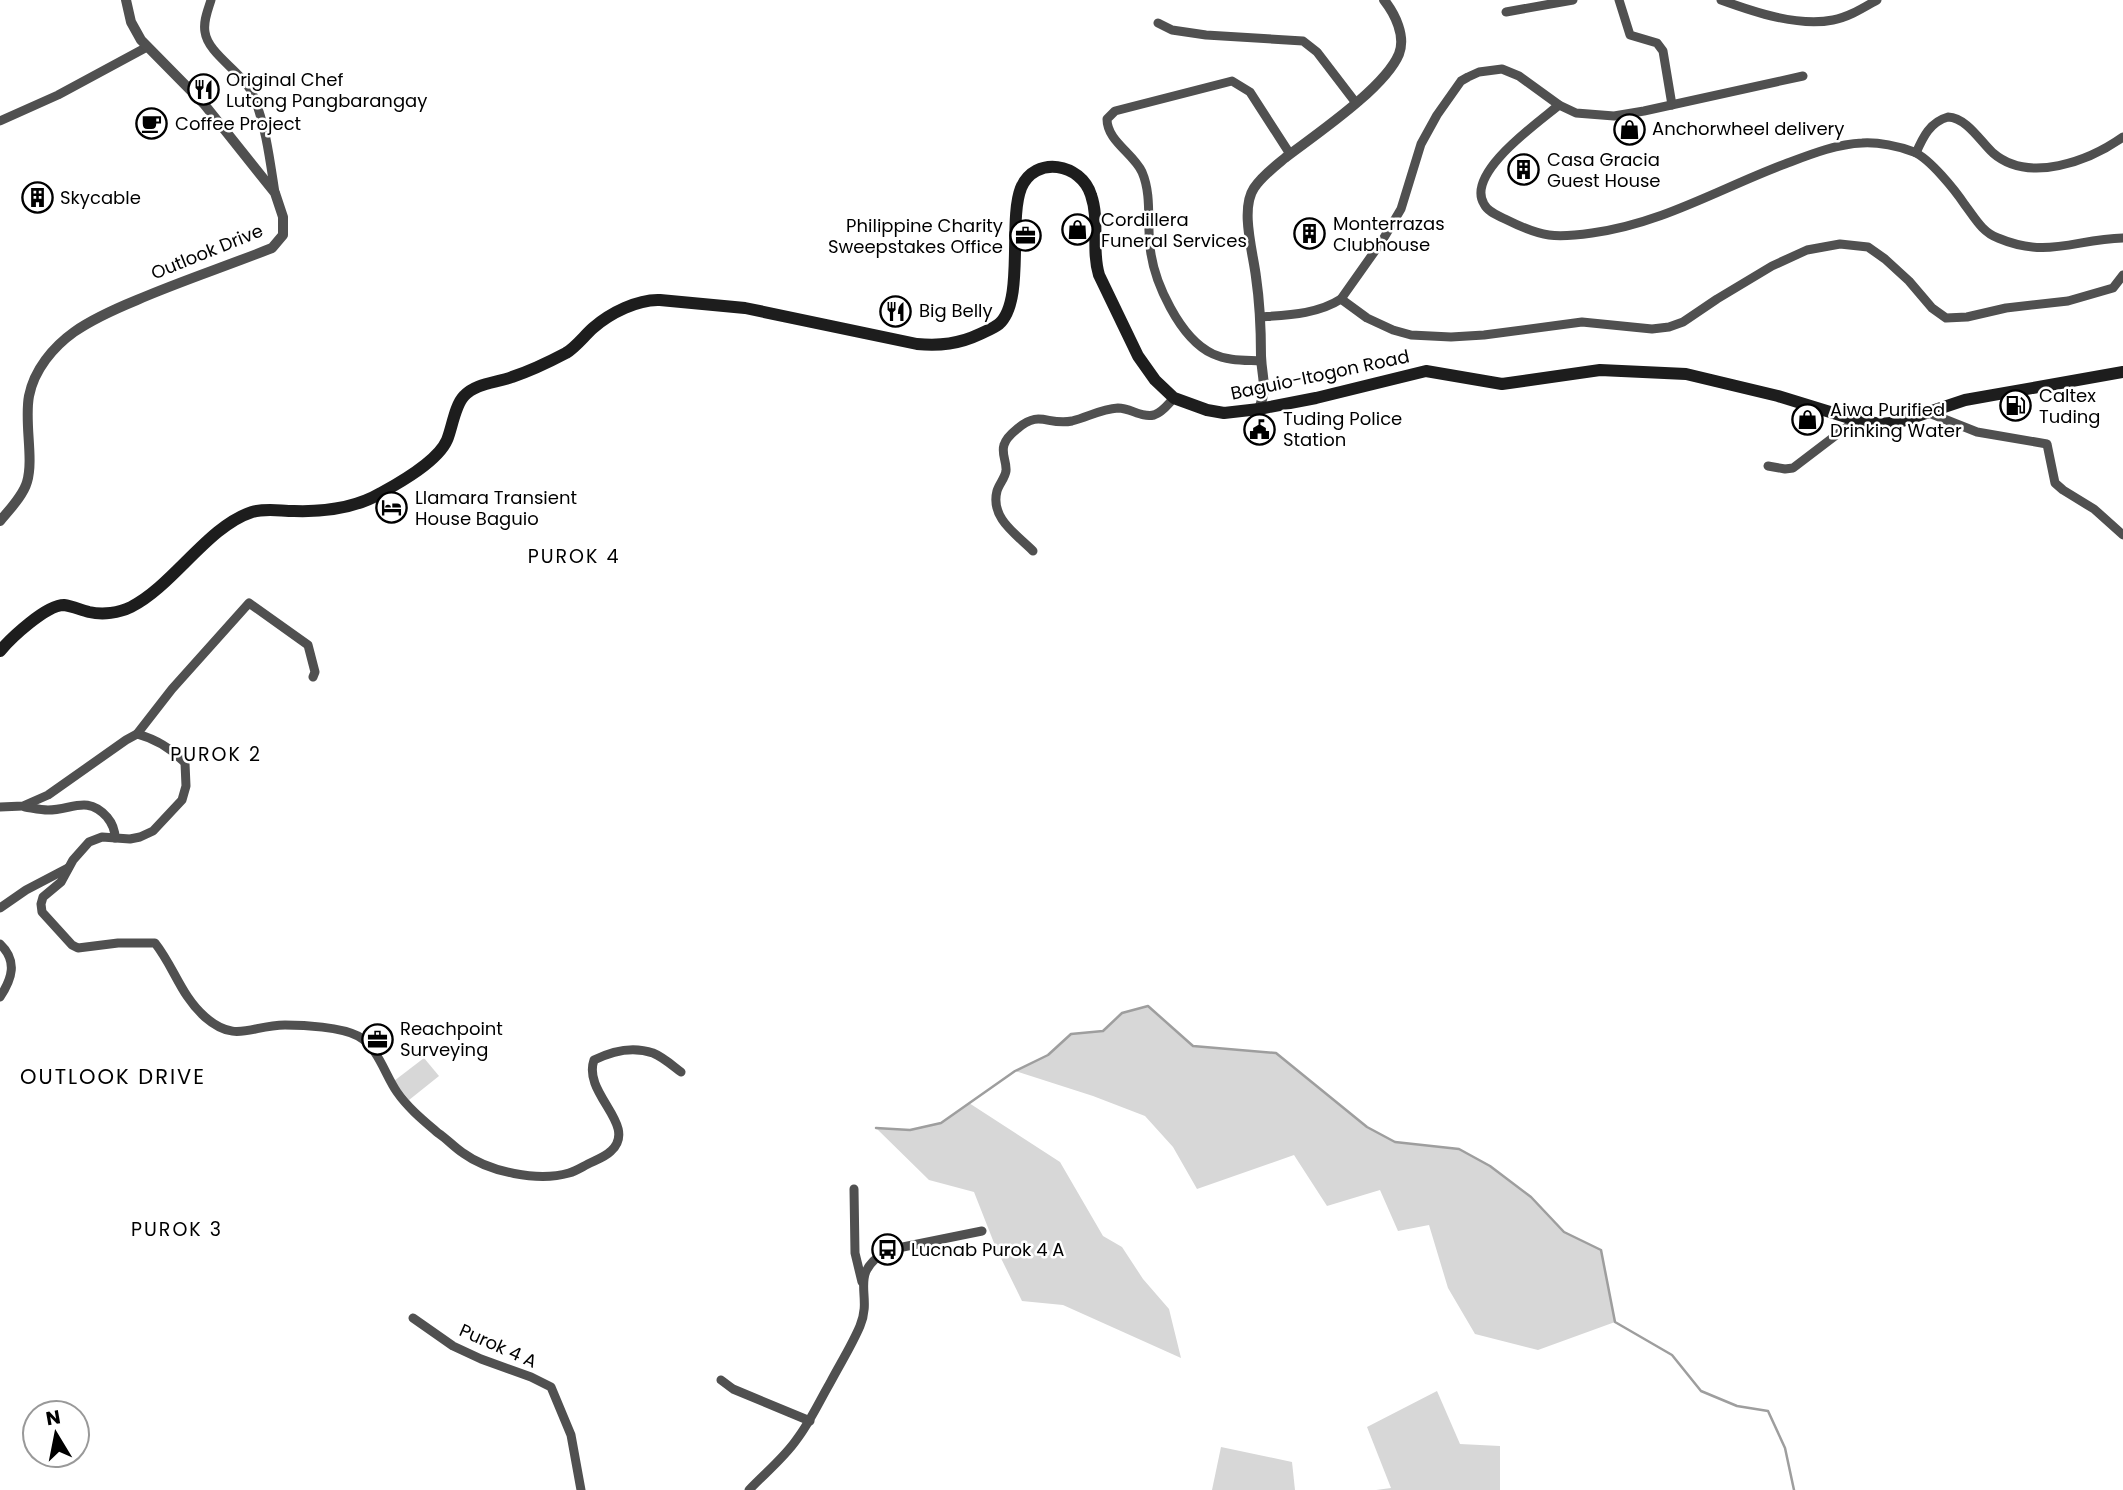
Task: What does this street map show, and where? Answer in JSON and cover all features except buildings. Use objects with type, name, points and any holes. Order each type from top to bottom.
[{"type":"main road","name":"Baguio-Itogon Road","points":[[0,651],[56,606],[64,605],[100,613],[125,610],[134,605],[212,538],[244,515],[272,510],[332,510],[379,495],[438,453],[445,444],[460,401],[465,395],[483,385],[515,376],[569,351],[596,325],[631,304],[647,299],[745,308],[917,344],[939,346],[970,339],[998,324],[1008,308],[1022,187],[1033,173],[1045,168],[1061,167],[1076,173],[1085,181],[1094,209],[1095,261],[1099,275],[1138,356],[1155,380],[1174,398],[1207,410],[1224,413],[1259,409],[1426,371],[1502,384],[1600,370],[1686,374],[1778,396],[1856,420],[1881,424],[1899,422],[1965,400],[2123,372]]},
{"type":"street","name":"Outlook Drive","points":[[0,521],[27,483],[27,408],[33,380],[41,365],[72,333],[101,316],[167,287],[272,248],[283,235],[283,217],[275,193],[204,104],[146,47],[131,22],[126,0]]},
{"type":"street","points":[[211,0],[205,19],[205,35],[212,48],[242,78],[253,94],[264,129],[275,193]]},
{"type":"street","points":[[1259,409],[1265,392],[1261,360],[1261,317],[1248,204],[1253,189],[1261,178],[1356,103],[1387,71],[1400,53],[1400,33],[1396,17],[1384,0]]},
{"type":"street","points":[[1506,12],[1573,0]]},
{"type":"street","points":[[1619,0],[1630,35],[1657,43],[1663,51],[1672,105]]},
{"type":"street","points":[[1721,0],[1767,15],[1822,21],[1843,17],[1877,0]]},
{"type":"street","points":[[1158,23],[1172,30],[1206,35],[1303,41],[1317,52],[1356,103]]},
{"type":"street","points":[[0,121],[78,85],[146,47]]},
{"type":"street","points":[[1261,317],[1314,310],[1341,299],[1401,209],[1421,144],[1437,115],[1461,81],[1479,72],[1502,69],[1519,76],[1559,105],[1576,113],[1614,116],[1803,76]]},
{"type":"street","points":[[1261,360],[1227,359],[1210,353],[1195,341],[1170,308],[1149,246],[1150,221],[1141,171],[1115,139],[1107,126],[1107,119],[1115,110],[1232,80],[1250,92],[1290,154]]},
{"type":"street","points":[[1559,105],[1502,154],[1489,168],[1482,183],[1481,198],[1489,211],[1534,232],[1552,236],[1604,232],[1640,223],[1677,211],[1754,176],[1822,151],[1862,143],[1893,146],[1916,153],[1948,181],[1982,228],[1996,238],[2043,249],[2123,239]]},
{"type":"street","points":[[1916,153],[1922,137],[1932,125],[1948,117],[1960,120],[1994,154],[2018,166],[2042,168],[2081,160],[2123,137]]},
{"type":"street","points":[[1341,299],[1367,318],[1393,330],[1411,335],[1459,337],[1582,322],[1669,327],[1683,322],[1772,266],[1807,250],[1840,244],[1868,247],[1885,259],[1932,308],[1946,318],[2068,301],[2113,288],[2123,275]]},
{"type":"street","points":[[1265,392],[1276,405]]},
{"type":"street","points":[[1033,551],[1003,523],[997,513],[997,492],[1006,473],[1004,444],[1011,434],[1032,418],[1062,422],[1116,408],[1124,408],[1140,415],[1155,415],[1174,398]]},
{"type":"street","points":[[1929,412],[1977,432],[2047,444],[2055,483],[2094,509],[2123,535]]},
{"type":"street","points":[[1768,466],[1793,468],[1856,420]]},
{"type":"street","points":[[23,806],[48,795],[137,734],[172,689],[250,603],[307,645],[315,672],[313,677]]},
{"type":"street","points":[[0,908],[68,867],[89,842],[102,837],[140,837],[153,831],[183,800],[186,786],[185,762],[162,744],[137,734]]},
{"type":"street","points":[[0,807],[23,806],[49,810],[87,804],[100,810],[109,820],[115,838]]},
{"type":"street","points":[[68,867],[66,875],[43,897],[41,904],[42,912],[72,945],[78,948],[118,943],[155,943],[166,957],[181,990],[204,1016],[219,1027],[232,1032],[285,1025],[328,1029],[358,1036],[380,1062],[397,1092],[422,1119],[465,1154],[498,1171],[557,1176],[571,1173],[613,1150],[619,1129],[599,1095],[590,1073],[594,1060],[609,1052],[631,1050],[653,1054],[681,1072]]},
{"type":"street","points":[[0,944],[13,967],[9,983],[0,997]]},
{"type":"street","points":[[854,1189],[855,1253],[863,1283]]},
{"type":"street","points":[[749,1490],[785,1454],[810,1421],[861,1324],[866,1268],[876,1257],[888,1251],[982,1231]]},
{"type":"street","name":"Purok 4 A","points":[[414,1318],[453,1346],[551,1387],[571,1436],[581,1490]]},
{"type":"street","points":[[721,1380],[733,1389],[810,1421]]},
{"type":"shaded area","points":[[1148,1006],[1193,1046],[1276,1053],[1367,1127],[1395,1142],[1459,1149],[1490,1166],[1531,1197],[1564,1232],[1601,1250],[1615,1322],[1538,1350],[1475,1334],[1448,1288],[1429,1225],[1398,1231],[1380,1190],[1327,1206],[1294,1155],[1197,1189],[1173,1147],[1145,1116],[1015,1071],[1048,1055],[1071,1034],[1103,1031],[1122,1013]]},
{"type":"shaded area","points":[[424,1058],[439,1076],[409,1100],[394,1081]]},
{"type":"shaded area","points":[[969,1103],[1060,1162],[1103,1236],[1122,1247],[1143,1279],[1169,1309],[1181,1358],[1063,1305],[1022,1301],[996,1248],[974,1192],[929,1180],[876,1128],[910,1130],[941,1123]]},
{"type":"shaded area","points":[[1437,1391],[1460,1444],[1500,1446],[1500,1490],[1376,1490],[1391,1488],[1367,1427]]},
{"type":"shaded area","points":[[1221,1447],[1292,1462],[1295,1490],[1212,1490]]},
{"type":"waterway","points":[[876,1128],[910,1130],[941,1123],[1015,1071],[1048,1055],[1071,1034],[1103,1031],[1122,1013],[1148,1006],[1193,1046],[1276,1053],[1367,1127],[1395,1142],[1459,1149],[1490,1166],[1531,1197],[1564,1232],[1601,1250],[1615,1322],[1672,1355],[1701,1391],[1737,1406],[1768,1411],[1785,1448],[1794,1490]]},
{"type":"place","name":"Original Chef Lutong Pangbarangay","points":[[203,90]]},
{"type":"place","name":"Coffee Project","points":[[152,124]]},
{"type":"place","name":"Anchorwheel delivery","points":[[1629,129]]},
{"type":"place","name":"Casa Gracia Guest House","points":[[1524,170]]},
{"type":"place","name":"Skycable","points":[[37,198]]},
{"type":"place","name":"Cordillera Funeral Services","points":[[1078,230]]},
{"type":"place","name":"Monterrazas Clubhouse","points":[[1310,234]]},
{"type":"place","name":"Philippine Charity Sweepstakes Office","points":[[1026,236]]},
{"type":"place","name":"Big Belly","points":[[896,311]]},
{"type":"place","name":"Caltex Tuding","points":[[2016,406]]},
{"type":"place","name":"Aiwa Purified Drinking Water","points":[[1807,420]]},
{"type":"place","name":"Tuding Police Station","points":[[1260,429]]},
{"type":"place","name":"Llamara Transient House Baguio","points":[[392,508]]},
{"type":"place","name":"Reachpoint Surveying","points":[[377,1039]]},
{"type":"place","name":"Lucnab Purok 4 A","points":[[888,1250]]},
{"type":"district","name":"PUROK 4","points":[[574,556]]},
{"type":"district","name":"PUROK 2","points":[[216,754]]},
{"type":"district","name":"OUTLOOK DRIVE","points":[[113,1077]]},
{"type":"district","name":"PUROK 3","points":[[177,1229]]}]
